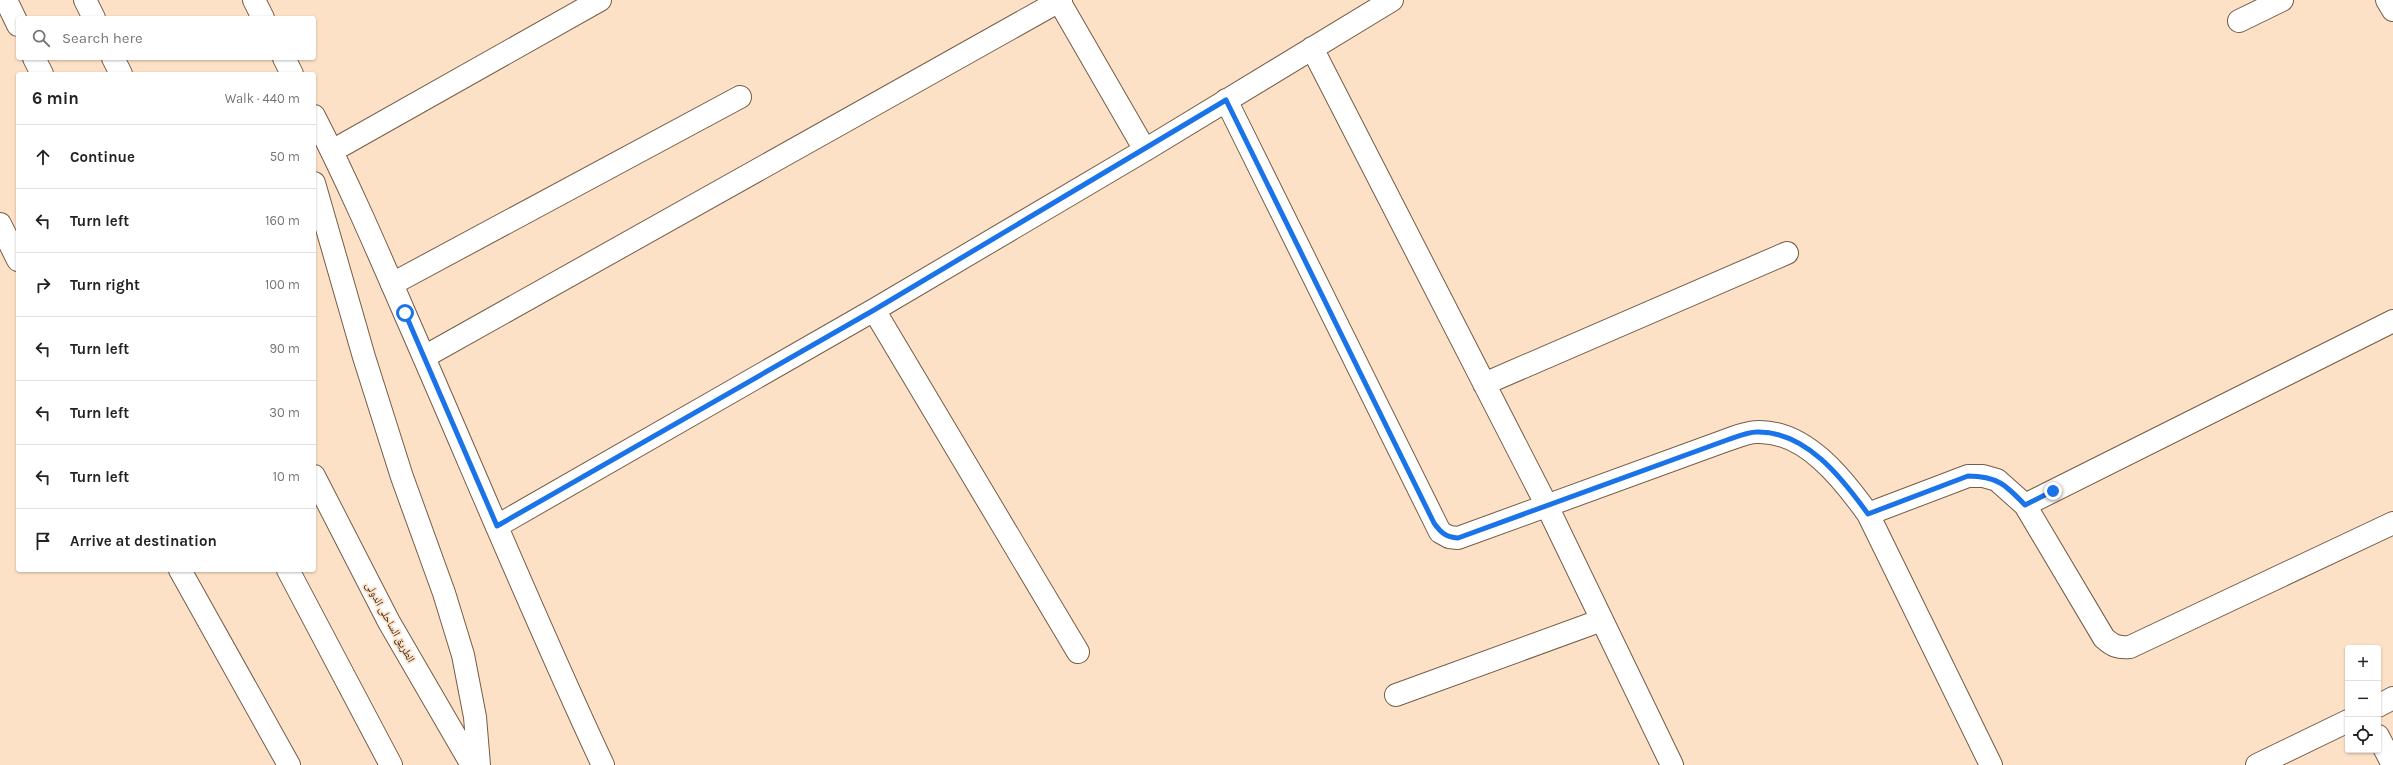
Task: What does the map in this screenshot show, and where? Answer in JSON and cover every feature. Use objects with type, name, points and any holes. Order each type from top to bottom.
[{"type":"main road","points":[[6,0],[16,21]]},
{"type":"main road","points":[[85,0],[93,16]]},
{"type":"main road","points":[[254,0],[262,16]]},
{"type":"main road","points":[[332,151],[600,0]]},
{"type":"main road","points":[[497,526],[874,310],[1145,150],[1392,0]]},
{"type":"main road","points":[[2239,21],[2282,0]]},
{"type":"main road","points":[[2387,0],[2393,10]]},
{"type":"main road","points":[[424,357],[1060,1],[1145,150]]},
{"type":"main road","points":[[1312,48],[1547,506],[1672,765]]},
{"type":"main road","points":[[35,60],[41,72]]},
{"type":"main road","points":[[114,60],[120,72]]},
{"type":"main road","points":[[285,60],[291,72]]},
{"type":"main road","points":[[392,284],[740,97]]},
{"type":"main road","points":[[1226,100],[1440,532],[1449,537],[1458,538],[1727,440],[1757,432],[1776,435],[1799,444],[1817,455],[1844,481],[1868,514],[1991,765]]},
{"type":"main road","points":[[316,120],[332,151],[392,284],[497,526],[552,658],[603,765]]},
{"type":"main road","points":[[316,190],[364,357],[402,477],[444,593],[462,655],[475,717],[479,765]]},
{"type":"main road","points":[[0,224],[16,256]]},
{"type":"main road","points":[[1484,384],[1786,253]]},
{"type":"main road","points":[[874,310],[1078,652]]},
{"type":"main road","points":[[2025,505],[2393,321]]},
{"type":"main road","points":[[1868,514],[1968,476],[1983,476],[1998,480],[2025,505],[2104,638],[2112,646],[2121,648],[2130,647],[2393,523]]},
{"type":"main road","name":"الطريق الساحلى الدولى","points":[[316,480],[389,622],[472,765]]},
{"type":"main road","points":[[181,572],[289,765]]},
{"type":"main road","points":[[289,572],[390,765]]},
{"type":"main road","points":[[1396,695],[1602,620]]},
{"type":"main road","points":[[2381,704],[2393,698]]},
{"type":"main road","points":[[2257,765],[2345,722]]},
{"type":"main road","points":[[2381,742],[2393,765]]},
{"type":"route","points":[[405,313],[497,526],[874,310],[1145,150],[1226,100],[1434,523],[1440,532],[1449,537],[1458,538],[1727,440],[1757,432],[1776,435],[1799,444],[1817,455],[1844,481],[1868,514],[1968,476],[1983,476],[1998,480],[2009,488],[2025,505],[2053,491]]}]
